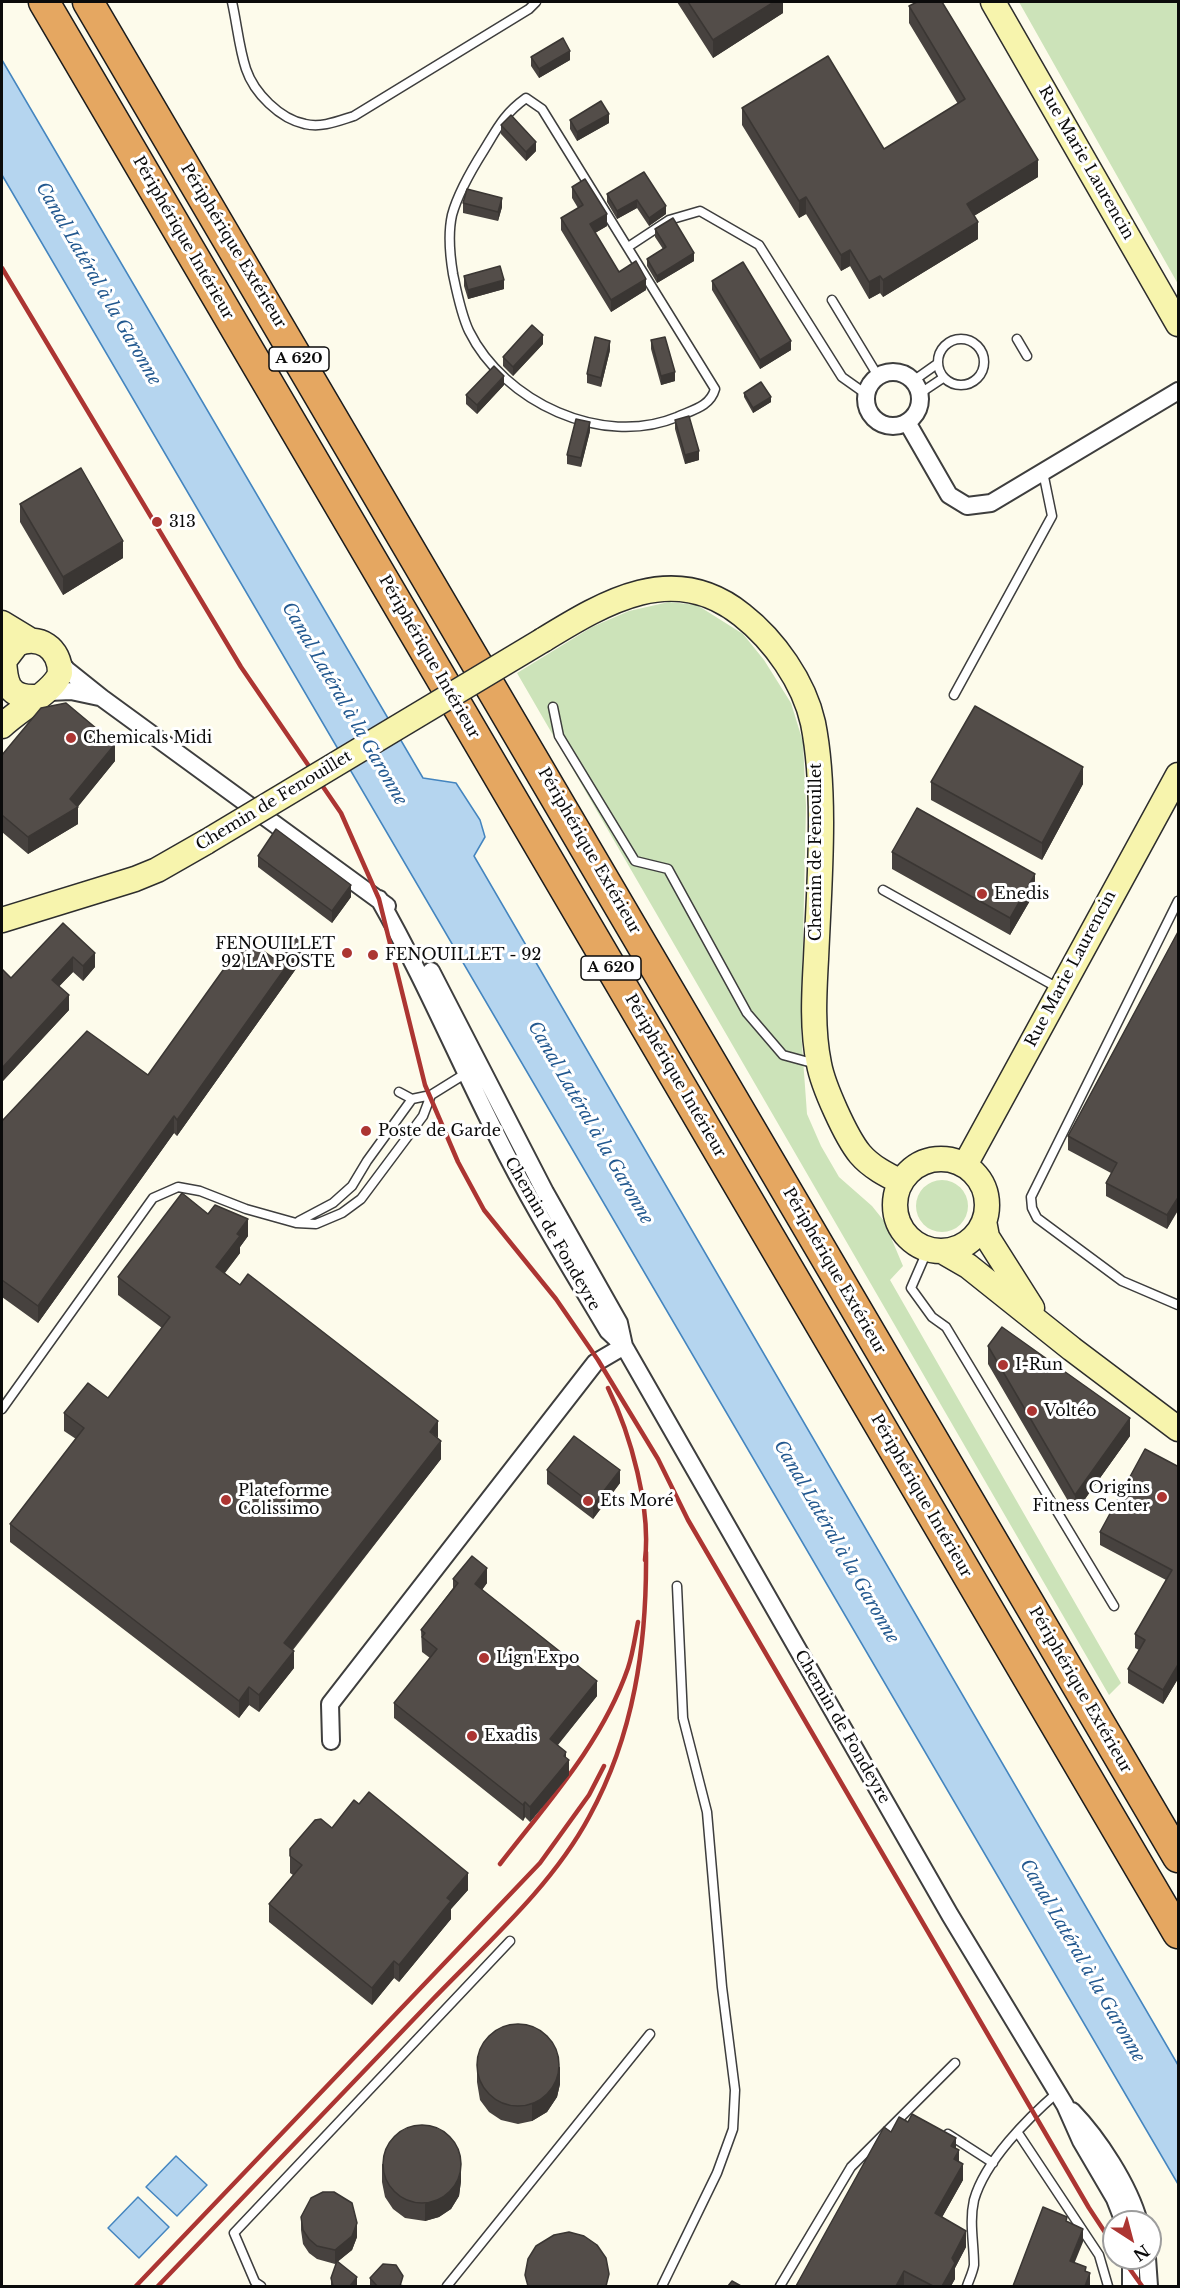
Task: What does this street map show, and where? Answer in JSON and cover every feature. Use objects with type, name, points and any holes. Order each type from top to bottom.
[{"type":"highway","name":"Périphérique Intérieur","points":[[44,2],[1179,1934]]},
{"type":"highway","name":"Périphérique Extérieur","points":[[88,2],[1179,1857]]},
{"type":"street","name":"Rue Marie Laurencin","points":[[993,2],[1179,324]]},
{"type":"street","points":[[887,372],[898,372],[916,387],[919,407],[908,422],[890,426],[879,423],[871,415],[866,405],[866,394],[870,384],[878,376],[887,372]]},
{"type":"street","points":[[908,422],[949,495],[967,506],[991,503],[1179,392]]},
{"type":"street","name":"Chemin de Fenouillet","points":[[2,920],[146,874],[206,842],[591,611],[617,598],[644,590],[672,588],[705,593],[735,609],[756,626],[790,669],[812,722],[816,749],[819,870],[815,1028],[819,1065],[841,1121],[861,1154],[882,1172],[902,1182]]},
{"type":"street","points":[[2,623],[30,640],[47,645],[58,658],[60,673],[43,694],[2,726]]},
{"type":"street","points":[[2,709],[7,685],[2,670],[3,652],[30,640]]},
{"type":"street","name":"Chemin de Fondeyre","points":[[58,658],[68,670],[102,698],[379,899],[395,913],[411,934],[472,1070],[548,1197],[619,1323],[624,1346],[950,1916],[1061,2098],[1081,2141],[1119,2210]]},
{"type":"street","points":[[7,685],[23,697],[71,691],[102,698]]},
{"type":"street","name":"Rue Marie Laurencin","points":[[965,1165],[1179,775]]},
{"type":"street","name":"Chemin de Fenouillet","points":[[2,910],[45,907]]},
{"type":"street","points":[[935,1250],[963,1245],[979,1230],[987,1208],[982,1183],[965,1165],[948,1159],[930,1160],[914,1168],[902,1182],[896,1197],[896,1214],[902,1229],[913,1241],[969,1266],[1042,1326],[1179,1429]]},
{"type":"street","points":[[984,1221],[987,1237],[1042,1326]]},
{"type":"street","points":[[331,1740],[330,1704],[595,1363],[624,1346]]},
{"type":"street","name":"Chemin de Fondeyre","points":[[1061,2098],[1093,2133],[1126,2191],[1134,2210]]},
{"type":"street","points":[[1131,2270],[1131,2286]]},
{"type":"street","points":[[1148,2270],[1149,2286]]},
{"type":"lane","points":[[232,2],[247,71],[259,93],[284,115],[305,124],[328,124],[354,116],[529,9],[536,2]]},
{"type":"lane","points":[[526,98],[542,109],[628,247],[715,389],[713,397],[705,405],[657,425],[609,426],[573,418],[536,401],[504,378],[482,352],[469,330],[457,292],[451,258],[452,215],[475,164],[508,111],[526,98]]},
{"type":"lane","points":[[628,247],[669,220],[700,211],[759,245],[842,377],[866,394]]},
{"type":"lane","points":[[832,300],[878,376]]},
{"type":"lane","points":[[959,338],[972,341],[982,351],[984,368],[979,378],[969,385],[956,386],[943,378],[937,364],[939,352],[947,342],[959,338]]},
{"type":"lane","points":[[1017,339],[1027,356]]},
{"type":"lane","points":[[916,387],[937,364]]},
{"type":"lane","points":[[916,387],[943,378]]},
{"type":"lane","points":[[954,695],[1052,516],[1043,472]]},
{"type":"lane","points":[[553,707],[558,736],[635,861],[668,869],[747,1013],[783,1055],[819,1065]]},
{"type":"lane","points":[[883,890],[1060,989]]},
{"type":"lane","points":[[1179,901],[1031,1197],[1032,1208],[1037,1218],[1122,1281],[1179,1305]]},
{"type":"lane","points":[[399,1092],[412,1099],[431,1095],[472,1070]]},
{"type":"lane","points":[[2,1409],[153,1198],[178,1187],[200,1191],[246,1209],[296,1222],[316,1224],[342,1214],[361,1199],[423,1116],[431,1095]]},
{"type":"lane","points":[[296,1222],[333,1203],[352,1186],[367,1161],[412,1099]]},
{"type":"lane","points":[[935,1250],[911,1288],[932,1317],[946,1327],[1114,1606]]},
{"type":"lane","points":[[662,2286],[717,2173],[733,2129],[735,2090],[722,1987],[707,1812],[683,1718],[677,1586]]},
{"type":"lane","points":[[261,2286],[255,2283],[234,2233],[510,1941]]},
{"type":"lane","points":[[447,2286],[650,2034]]},
{"type":"lane","points":[[780,2286],[851,2167],[876,2139],[904,2115],[955,2063]]},
{"type":"lane","points":[[967,2286],[974,2267],[971,2236],[974,2200],[993,2163],[1034,2114],[1061,2098]]},
{"type":"lane","points":[[904,2115],[915,2120]]},
{"type":"lane","points":[[936,2129],[993,2163]]},
{"type":"lane","points":[[1018,2133],[1099,2255],[1108,2286]]},
{"type":"green space","points":[[1019,2],[1178,2],[1178,284]]},
{"type":"green space","points":[[669,602],[697,605],[743,634],[764,660],[791,703],[803,742],[806,806],[801,1031],[807,1114],[821,1146],[839,1177],[872,1206],[884,1221],[903,1266],[890,1280],[1121,1683],[1109,1695],[517,673],[592,627],[629,611]]},
{"type":"green space","points":[[937,1180],[947,1180],[961,1187],[968,1206],[961,1225],[947,1232],[937,1232],[927,1228],[920,1221],[916,1211],[916,1201],[920,1191],[927,1184]]},
{"type":"water","name":"Canal Latéral à la Garonne","points":[[2,60],[423,778],[456,783],[480,820],[485,837],[474,856],[1178,2065],[1178,2184],[2,175]]},
{"type":"water","points":[[176,2156],[207,2185],[177,2216],[146,2187]]},
{"type":"water","points":[[138,2197],[169,2227],[139,2258],[108,2228]]},
{"type":"building","points":[[688,2],[774,2],[713,40]]},
{"type":"building","points":[[917,2],[942,2],[1038,160],[967,204],[978,222],[883,280],[880,276],[869,282],[850,250],[841,255],[806,197],[799,201],[742,108],[828,56],[884,149],[965,99],[909,6]]},
{"type":"building","points":[[563,38],[570,51],[539,69],[531,57]]},
{"type":"building","points":[[601,101],[609,114],[577,132],[570,120]]},
{"type":"building","points":[[511,115],[536,142],[526,152],[501,125]]},
{"type":"building","points":[[644,172],[666,206],[649,218],[637,200],[617,211],[607,194]]},
{"type":"building","points":[[585,179],[607,214],[590,224],[619,272],[636,261],[646,279],[611,300],[561,218],[583,205],[572,187]]},
{"type":"building","points":[[467,189],[502,198],[498,212],[463,203]]},
{"type":"building","points":[[673,218],[694,253],[657,276],[647,259],[666,247],[655,229]]},
{"type":"building","points":[[743,262],[791,341],[760,360],[712,281]]},
{"type":"building","points":[[500,266],[504,280],[468,290],[464,276]]},
{"type":"building","points":[[532,325],[543,335],[513,367],[503,357]]},
{"type":"building","points":[[595,337],[610,341],[601,378],[587,374]]},
{"type":"building","points":[[665,337],[675,372],[661,376],[651,340]]},
{"type":"building","points":[[494,366],[504,376],[477,405],[466,395]]},
{"type":"building","points":[[761,382],[771,397],[753,408],[744,393]]},
{"type":"building","points":[[689,416],[699,451],[685,455],[675,420]]},
{"type":"building","points":[[576,419],[590,422],[581,458],[567,455]]},
{"type":"building","points":[[81,468],[123,541],[63,577],[20,504]]},
{"type":"building","points":[[66,703],[115,744],[70,799],[78,807],[28,837],[2,815],[2,755],[41,708]]},
{"type":"building","points":[[975,706],[1083,767],[1042,843],[931,782]]},
{"type":"building","points":[[917,808],[1035,874],[1010,918],[892,852]]},
{"type":"building","points":[[276,829],[351,885],[332,911],[258,856]]},
{"type":"building","points":[[63,923],[95,953],[83,966],[73,957],[52,980],[69,995],[2,1068],[2,969],[11,978]]},
{"type":"building","points":[[1179,930],[1179,1196],[1167,1215],[1106,1183],[1117,1163],[1068,1136]]},
{"type":"building","points":[[290,934],[303,943],[177,1120],[174,1116],[38,1306],[2,1280],[2,1121],[87,1031],[148,1075],[246,938],[273,958]]},
{"type":"building","name":"Plateforme Colissimo","points":[[182,1193],[208,1214],[215,1205],[248,1219],[237,1234],[240,1236],[216,1267],[240,1285],[248,1274],[438,1421],[430,1432],[441,1441],[284,1643],[294,1651],[259,1695],[249,1687],[239,1701],[10,1524],[84,1428],[64,1413],[88,1383],[108,1398],[170,1317],[118,1277]]},
{"type":"building","points":[[1002,1327],[1130,1418],[1075,1495],[988,1346]]},
{"type":"building","name":"Ets Moré","points":[[574,1436],[620,1470],[593,1505],[547,1470]]},
{"type":"building","points":[[1145,1449],[1179,1467],[1179,1663],[1163,1690],[1128,1669],[1145,1640],[1135,1634],[1172,1570],[1100,1532]]},
{"type":"building","points":[[472,1556],[487,1568],[475,1584],[597,1681],[550,1739],[566,1752],[564,1756],[569,1760],[530,1807],[525,1802],[523,1805],[394,1703],[437,1649],[422,1637],[425,1633],[421,1630],[458,1583],[453,1579]]},
{"type":"building","points":[[369,1792],[468,1873],[447,1898],[451,1901],[399,1965],[394,1961],[372,1988],[269,1904],[302,1865],[290,1856],[290,1849],[315,1820],[321,1819],[332,1828],[354,1800],[359,1804]]},
{"type":"building","points":[[518,2024],[534,2027],[547,2036],[556,2049],[559,2065],[556,2081],[547,2094],[534,2103],[518,2106],[502,2103],[489,2094],[480,2081],[477,2065],[480,2049],[489,2036],[502,2027]]},
{"type":"building","points":[[912,2114],[956,2138],[951,2146],[959,2150],[954,2159],[963,2164],[935,2213],[966,2231],[952,2258],[955,2263],[942,2286],[933,2286],[904,2271],[896,2286],[796,2286],[884,2127],[891,2132],[899,2117],[908,2122]]},
{"type":"building","points":[[422,2125],[437,2128],[450,2136],[458,2149],[461,2164],[458,2179],[450,2192],[437,2200],[422,2203],[407,2200],[394,2192],[386,2179],[383,2164],[386,2149],[394,2136],[407,2128]]},
{"type":"building","points":[[323,2192],[334,2192],[352,2203],[357,2223],[352,2236],[335,2250],[317,2246],[303,2230],[301,2217],[311,2198]]},
{"type":"building","points":[[1043,2207],[1067,2217],[1066,2221],[1083,2229],[1070,2261],[1086,2267],[1085,2271],[1090,2273],[1085,2286],[1013,2286]]},
{"type":"building","points":[[569,2232],[584,2236],[597,2245],[606,2258],[609,2274],[606,2286],[528,2286],[525,2275],[528,2259],[536,2246],[554,2235]]},
{"type":"building","points":[[337,2261],[357,2277],[350,2286],[333,2286],[331,2278]]},
{"type":"building","points":[[383,2264],[396,2265],[403,2276],[400,2286],[377,2286],[370,2278]]},
{"type":"building","points":[[732,2281],[741,2286],[728,2286]]},
{"type":"railway","points":[[2,268],[241,667],[341,813],[379,899],[425,1085],[458,1162],[484,1210],[556,1299],[598,1360],[658,1459],[688,1520],[1102,2228]]},
{"type":"railway","points":[[608,1388],[631,1449],[642,1495],[645,1518],[645,1560]]},
{"type":"railway","points":[[158,2286],[518,1912],[557,1867],[574,1842],[604,1786],[627,1722],[635,1689],[644,1621],[646,1552]]},
{"type":"railway","points":[[500,1864],[555,1795],[604,1722],[628,1668],[638,1622]]},
{"type":"railway","points":[[136,2286],[540,1863],[589,1795],[604,1766]]},
{"type":"railway","points":[[1131,2270],[1142,2286]]},
{"type":"place","name":"313","points":[[157,522]]},
{"type":"place","name":"Chemicals Midi","points":[[71,738]]},
{"type":"place","name":"Enedis","points":[[982,894]]},
{"type":"place","name":"FENOUILLET 92 LA POSTE","points":[[347,953]]},
{"type":"place","name":"FENOUILLET - 92","points":[[373,955]]},
{"type":"place","name":"Poste de Garde","points":[[366,1131]]},
{"type":"place","name":"I-Run","points":[[1003,1365]]},
{"type":"place","name":"Voltéo","points":[[1032,1411]]},
{"type":"place","name":"Origins Fitness Center","points":[[1162,1497]]},
{"type":"place","name":"Plateforme Colissimo","points":[[226,1500]]},
{"type":"place","name":"Ets Moré","points":[[588,1501]]},
{"type":"place","name":"Lign'Expo","points":[[484,1658]]},
{"type":"place","name":"Exadis","points":[[472,1736]]}]
